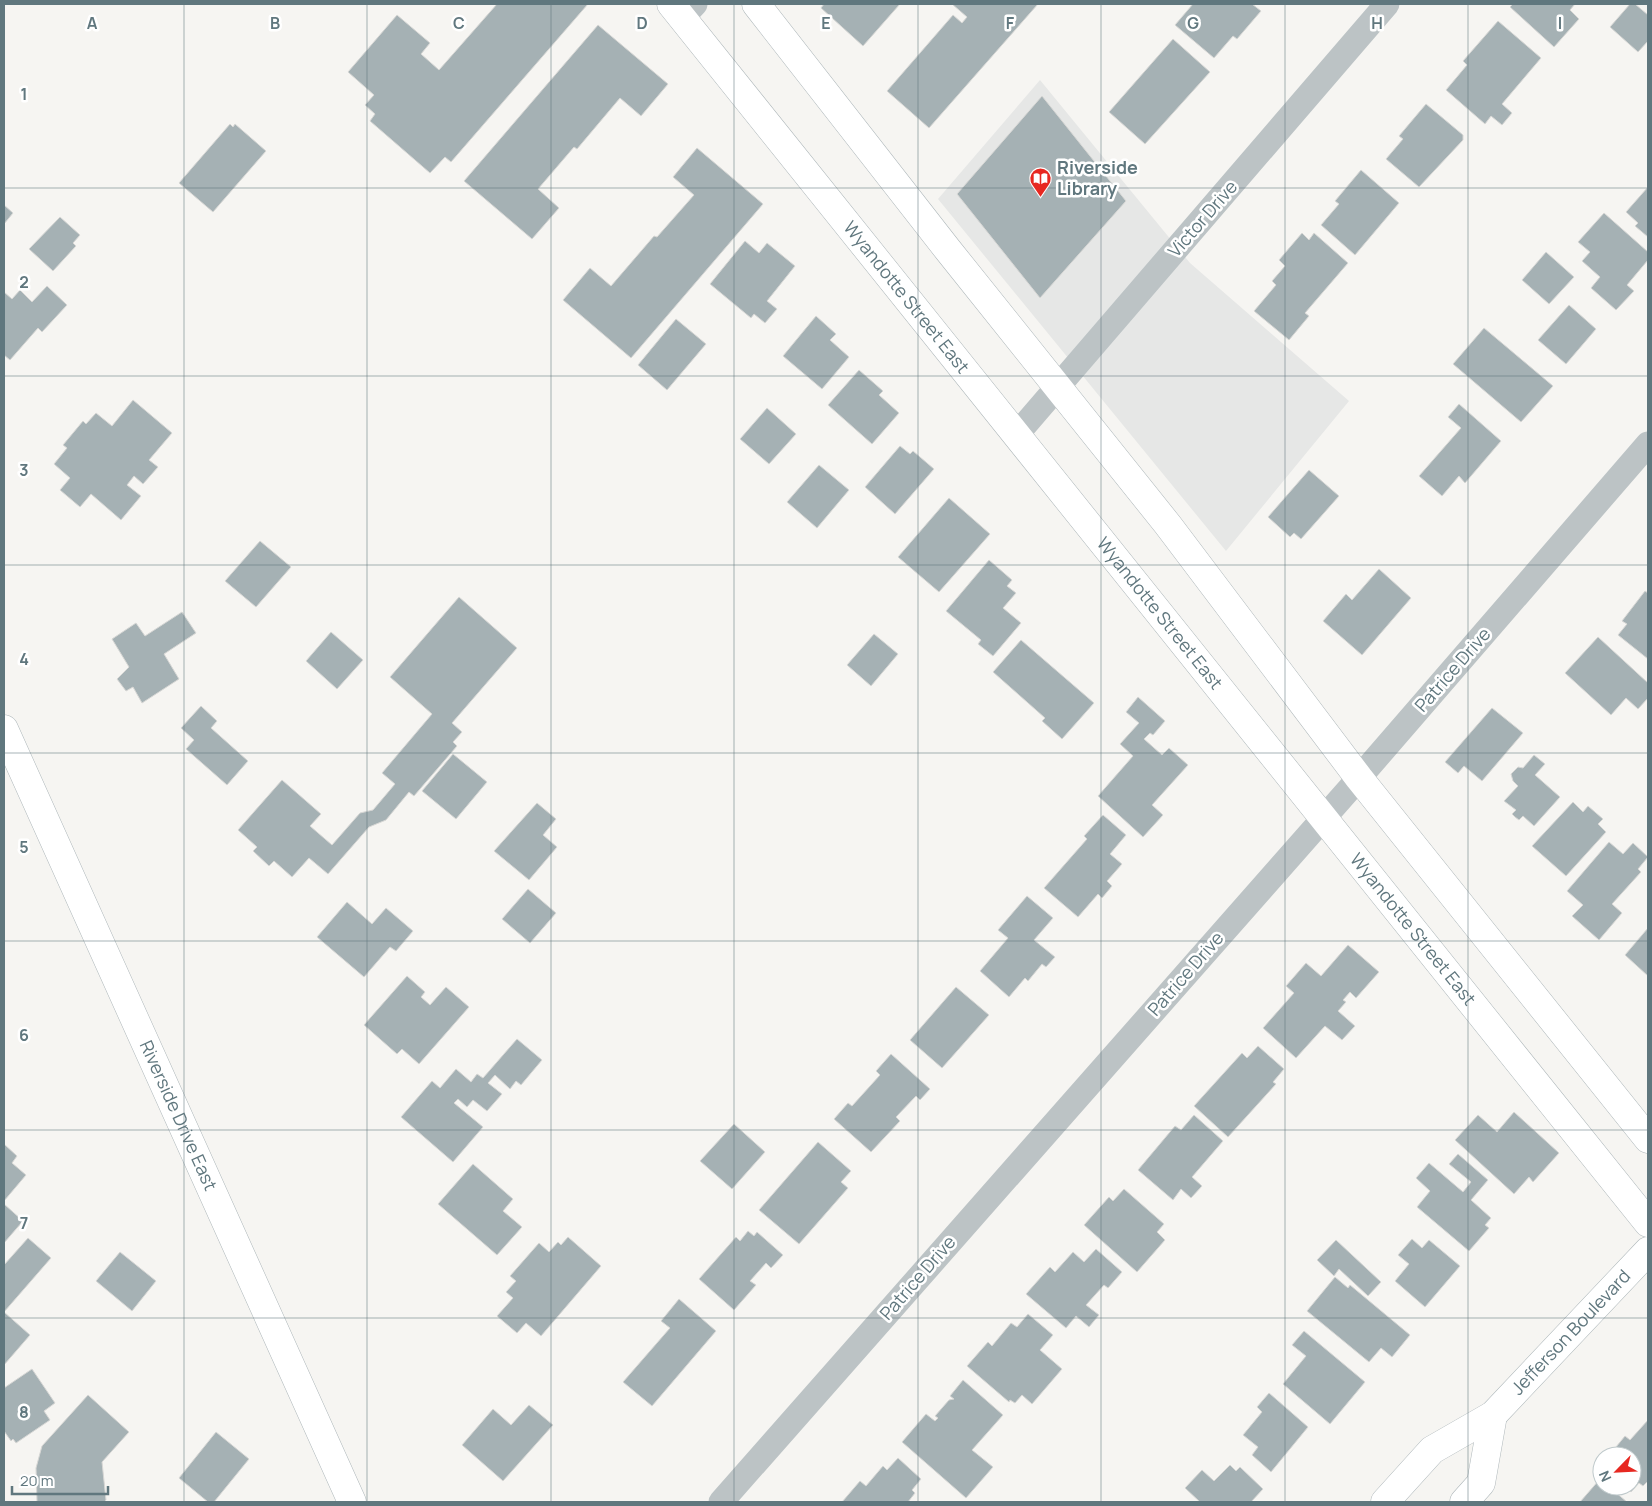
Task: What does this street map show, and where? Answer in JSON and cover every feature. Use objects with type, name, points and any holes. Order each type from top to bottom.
[{"type":"main road","points":[[756,4],[1168,525],[1359,778],[1648,1139]]},
{"type":"main road","name":"Wyandotte Street East","points":[[683,8],[1018,434],[1648,1223]]},
{"type":"main road","name":"Riverside Drive East","points":[[4,729],[352,1502]]},
{"type":"main road","name":"Jefferson Boulevard","points":[[1386,1502],[1432,1450],[1494,1415],[1648,1251]]},
{"type":"main road","points":[[1464,1502],[1481,1483],[1494,1415]]},
{"type":"street","name":"Victor Drive","points":[[1018,434],[1387,4]]},
{"type":"street","name":"Patrice Drive","points":[[721,1502],[1359,778],[1648,444]]},
{"type":"shaded area","points":[[1040,80],[1190,263],[1349,401],[1226,551],[938,199]]},
{"type":"building","points":[[497,4],[588,4],[451,162],[445,157],[430,173],[370,121],[375,114],[365,105],[374,95],[348,72],[397,15],[430,43],[421,54],[439,70]]},
{"type":"building","points":[[824,4],[900,4],[863,46],[821,8]]},
{"type":"building","points":[[952,4],[1038,4],[929,128],[887,91],[953,15],[962,23],[967,17]]},
{"type":"building","points":[[1193,4],[1252,4],[1261,11],[1237,39],[1233,36],[1214,58],[1175,25]]},
{"type":"building","points":[[1513,4],[1575,4],[1570,10],[1579,19],[1554,47],[1510,7]]},
{"type":"building","points":[[1630,4],[1635,4],[1648,15],[1648,41],[1638,52],[1610,27]]},
{"type":"building","points":[[1498,21],[1541,58],[1502,104],[1512,113],[1502,125],[1491,116],[1485,124],[1446,90],[1467,65],[1463,61]]},
{"type":"building","points":[[598,25],[668,84],[641,116],[620,98],[577,149],[574,147],[538,189],[559,208],[532,239],[464,181]]},
{"type":"building","points":[[1173,39],[1210,72],[1145,144],[1109,112]]},
{"type":"building","name":"Riverside Library","points":[[1042,96],[1126,201],[1040,298],[957,194]]},
{"type":"building","points":[[1426,104],[1463,135],[1463,140],[1419,187],[1386,159],[1403,139],[1399,136]]},
{"type":"building","points":[[230,124],[233,127],[235,124],[266,151],[213,212],[179,183]]},
{"type":"building","points":[[697,148],[763,204],[631,358],[563,300],[590,268],[611,286],[654,236],[657,237],[694,195],[673,177]]},
{"type":"building","points":[[1361,170],[1399,203],[1355,255],[1321,225],[1339,204],[1335,201]]},
{"type":"building","points":[[1648,187],[1648,237],[1635,226],[1638,223],[1626,212]]},
{"type":"building","points":[[4,205],[13,213],[4,224]]},
{"type":"building","points":[[1604,213],[1648,252],[1648,260],[1627,285],[1634,291],[1616,310],[1591,288],[1600,277],[1582,261],[1590,252],[1578,242]]},
{"type":"building","points":[[60,217],[80,235],[73,243],[76,246],[53,271],[29,249]]},
{"type":"building","points":[[1302,233],[1309,240],[1314,233],[1348,263],[1305,313],[1309,316],[1289,340],[1254,311],[1276,285],[1272,281],[1285,266],[1279,260]]},
{"type":"building","points":[[745,241],[759,253],[767,243],[795,266],[767,301],[777,309],[765,323],[754,314],[751,318],[710,284]]},
{"type":"building","points":[[1546,252],[1574,277],[1549,304],[1522,280]]},
{"type":"building","points":[[47,286],[67,305],[42,332],[38,328],[10,360],[4,355],[4,292],[12,299],[20,290],[32,302]]},
{"type":"building","points":[[1569,305],[1596,329],[1566,364],[1538,340]]},
{"type":"building","points":[[816,316],[836,334],[830,340],[849,357],[822,389],[783,356]]},
{"type":"building","points":[[676,319],[706,344],[667,390],[638,365]]},
{"type":"building","points":[[1484,328],[1553,386],[1521,422],[1453,364]]},
{"type":"building","points":[[859,370],[883,391],[879,395],[899,413],[872,444],[828,405]]},
{"type":"building","points":[[133,400],[172,433],[149,460],[158,467],[143,484],[134,476],[127,485],[141,496],[121,520],[91,494],[80,507],[60,490],[70,478],[54,464],[67,448],[63,445],[83,421],[86,424],[96,413],[112,426]]},
{"type":"building","points":[[1459,404],[1501,441],[1465,483],[1459,476],[1442,496],[1419,476],[1461,428],[1448,417]]},
{"type":"building","points":[[767,408],[796,434],[769,464],[740,439]]},
{"type":"building","points":[[900,446],[910,454],[913,451],[934,469],[895,514],[865,487]]},
{"type":"building","points":[[819,465],[849,490],[817,528],[787,502]]},
{"type":"building","points":[[1309,470],[1339,496],[1301,539],[1294,533],[1290,537],[1268,517]]},
{"type":"building","points":[[949,498],[990,534],[939,592],[898,557]]},
{"type":"building","points":[[260,541],[291,567],[256,607],[225,581]]},
{"type":"building","points":[[989,560],[1012,580],[1007,586],[1016,593],[1003,608],[1021,623],[993,656],[978,644],[981,640],[946,611]]},
{"type":"building","points":[[1379,569],[1411,598],[1362,655],[1323,621],[1346,594],[1352,600]]},
{"type":"building","points":[[1645,591],[1648,593],[1648,659],[1618,635],[1627,624],[1622,621]]},
{"type":"building","points":[[459,597],[517,648],[452,723],[462,732],[453,742],[457,746],[414,796],[409,792],[386,820],[369,827],[328,874],[309,858],[292,877],[274,861],[269,866],[253,851],[257,847],[238,830],[282,780],[321,814],[310,826],[332,845],[360,813],[373,810],[395,784],[382,773],[432,714],[390,677]]},
{"type":"building","points":[[182,612],[196,633],[164,654],[179,679],[142,703],[133,687],[126,691],[117,679],[129,667],[112,639],[136,623],[145,636]]},
{"type":"building","points":[[331,632],[363,660],[337,689],[306,661]]},
{"type":"building","points":[[874,634],[898,654],[871,686],[847,665]]},
{"type":"building","points":[[1598,637],[1648,683],[1648,698],[1638,709],[1626,698],[1611,715],[1565,673]]},
{"type":"building","points":[[1021,640],[1094,703],[1062,739],[1042,721],[1045,718],[993,672]]},
{"type":"building","points":[[1138,697],[1165,721],[1153,735],[1150,733],[1144,739],[1162,755],[1169,748],[1188,765],[1152,805],[1163,815],[1143,837],[1098,796],[1133,756],[1120,744],[1139,723],[1126,712]]},
{"type":"building","points":[[201,706],[217,721],[211,728],[248,761],[227,785],[186,749],[194,740],[181,728]]},
{"type":"building","points":[[1492,708],[1523,733],[1482,781],[1464,766],[1458,773],[1445,762]]},
{"type":"building","points":[[453,754],[487,782],[456,819],[422,791]]},
{"type":"building","points":[[1534,755],[1545,764],[1535,775],[1560,797],[1534,826],[1523,816],[1519,820],[1515,817],[1512,814],[1516,810],[1504,801],[1518,786],[1513,781],[1511,774],[1518,767],[1523,768]]},
{"type":"building","points":[[1573,802],[1583,812],[1588,806],[1603,819],[1598,824],[1606,832],[1566,876],[1532,846]]},
{"type":"building","points":[[537,803],[556,819],[543,835],[557,847],[529,880],[494,851]]},
{"type":"building","points":[[1103,815],[1126,835],[1110,854],[1122,864],[1107,881],[1112,886],[1102,898],[1098,894],[1078,917],[1044,888],[1087,839],[1084,836]]},
{"type":"building","points":[[1609,842],[1623,854],[1633,843],[1648,857],[1638,869],[1641,872],[1612,904],[1622,913],[1599,940],[1572,916],[1583,905],[1567,891]]},
{"type":"building","points":[[528,889],[556,913],[530,943],[502,919]]},
{"type":"building","points":[[1027,896],[1053,918],[1034,940],[1055,957],[1046,967],[1042,964],[1028,981],[1025,978],[1009,997],[980,971],[1008,938],[998,930]]},
{"type":"building","points":[[347,902],[372,924],[386,908],[413,931],[396,951],[390,947],[364,977],[317,937]]},
{"type":"building","points":[[1648,928],[1648,976],[1625,955]]},
{"type":"building","points":[[1348,945],[1379,972],[1356,998],[1350,992],[1343,1000],[1346,1002],[1338,1011],[1355,1026],[1342,1040],[1325,1026],[1296,1058],[1263,1028],[1294,993],[1286,986],[1306,963],[1321,976]]},
{"type":"building","points":[[407,976],[425,992],[421,997],[430,1005],[446,987],[469,1007],[419,1064],[402,1049],[397,1054],[364,1025]]},
{"type":"building","points":[[956,987],[989,1015],[942,1068],[910,1040]]},
{"type":"building","points":[[517,1039],[542,1060],[521,1085],[516,1081],[510,1089],[495,1075],[488,1083],[502,1094],[487,1111],[473,1100],[467,1107],[458,1099],[454,1103],[483,1127],[453,1162],[401,1117],[432,1081],[440,1088],[456,1069],[471,1082],[477,1074],[483,1078]]},
{"type":"building","points":[[1258,1046],[1284,1069],[1273,1082],[1276,1084],[1228,1137],[1194,1106],[1242,1053],[1247,1058]]},
{"type":"building","points":[[891,1054],[930,1089],[920,1100],[916,1096],[896,1117],[900,1121],[871,1152],[834,1119],[848,1103],[852,1106],[880,1075],[876,1071]]},
{"type":"building","points":[[1514,1112],[1559,1153],[1533,1182],[1529,1177],[1514,1194],[1455,1140],[1478,1115],[1497,1132]]},
{"type":"building","points":[[1194,1115],[1223,1141],[1192,1177],[1202,1186],[1191,1198],[1181,1189],[1173,1200],[1138,1170],[1175,1126],[1181,1130]]},
{"type":"building","points":[[734,1124],[765,1152],[732,1189],[700,1161]]},
{"type":"building","points":[[818,1142],[851,1171],[841,1182],[848,1188],[799,1244],[759,1210]]},
{"type":"building","points":[[4,1144],[17,1156],[12,1163],[26,1175],[4,1201]]},
{"type":"building","points":[[1458,1154],[1488,1180],[1471,1200],[1491,1218],[1485,1225],[1489,1228],[1469,1251],[1417,1207],[1430,1191],[1416,1178],[1429,1163],[1463,1192],[1471,1182],[1449,1164]]},
{"type":"building","points":[[473,1164],[513,1199],[503,1211],[522,1227],[497,1255],[438,1204]]},
{"type":"building","points":[[1124,1189],[1164,1224],[1157,1232],[1165,1240],[1137,1272],[1084,1225],[1109,1197],[1113,1201]]},
{"type":"building","points":[[4,1204],[23,1221],[4,1243]]},
{"type":"building","points":[[748,1231],[754,1236],[757,1232],[783,1255],[771,1268],[766,1263],[750,1281],[756,1285],[734,1310],[699,1279],[736,1237],[740,1241]]},
{"type":"building","points":[[568,1237],[601,1266],[541,1336],[526,1323],[517,1333],[497,1316],[513,1298],[506,1292],[516,1281],[510,1276],[539,1243],[549,1252],[558,1242],[561,1245]]},
{"type":"building","points":[[28,1238],[51,1258],[4,1312],[4,1265]]},
{"type":"building","points":[[1412,1239],[1422,1248],[1429,1240],[1460,1266],[1425,1307],[1395,1281],[1409,1264],[1398,1255]]},
{"type":"building","points":[[1336,1240],[1381,1282],[1368,1296],[1339,1269],[1334,1276],[1317,1260]]},
{"type":"building","points":[[1096,1249],[1122,1272],[1108,1288],[1104,1285],[1086,1305],[1099,1315],[1089,1327],[1076,1316],[1066,1328],[1026,1294],[1050,1267],[1055,1272],[1073,1252],[1084,1262]]},
{"type":"building","points":[[120,1252],[156,1281],[132,1311],[96,1281]]},
{"type":"building","points":[[1335,1277],[1348,1288],[1350,1285],[1410,1335],[1392,1357],[1381,1348],[1369,1362],[1307,1311]]},
{"type":"building","points":[[679,1299],[716,1331],[652,1406],[623,1382],[670,1328],[661,1321]]},
{"type":"building","points":[[4,1312],[30,1335],[4,1365]]},
{"type":"building","points":[[1028,1314],[1053,1335],[1040,1350],[1062,1369],[1032,1404],[1022,1395],[1015,1403],[1010,1400],[1009,1402],[967,1366],[988,1342],[992,1346],[1011,1323],[1017,1327]]},
{"type":"building","points":[[1304,1331],[1365,1382],[1330,1424],[1283,1384],[1306,1356],[1292,1345]]},
{"type":"building","points":[[32,1369],[55,1403],[44,1411],[50,1420],[16,1443],[13,1439],[11,1441],[4,1431],[4,1388]]},
{"type":"building","points":[[963,1380],[1003,1415],[972,1450],[993,1467],[966,1498],[902,1442],[926,1414],[935,1421],[938,1418],[935,1416],[949,1400],[954,1399],[950,1396]]},
{"type":"building","points":[[1269,1393],[1308,1427],[1271,1472],[1252,1455],[1258,1447],[1243,1435],[1262,1412],[1257,1407]]},
{"type":"building","points":[[88,1395],[129,1432],[102,1462],[106,1500],[104,1502],[37,1502],[36,1468],[42,1446]]},
{"type":"building","points":[[529,1405],[553,1425],[503,1481],[462,1445],[493,1409],[511,1425]]},
{"type":"building","points":[[1648,1420],[1648,1481],[1643,1486],[1642,1446],[1617,1446],[1625,1436],[1630,1440]]},
{"type":"building","points":[[216,1432],[249,1459],[214,1502],[208,1502],[179,1478]]},
{"type":"building","points":[[898,1458],[921,1479],[912,1490],[915,1493],[908,1502],[842,1502],[860,1481],[866,1486],[883,1466],[887,1470]]},
{"type":"building","points":[[1230,1465],[1236,1471],[1240,1467],[1263,1489],[1251,1502],[1200,1502],[1185,1488],[1202,1470],[1214,1481]]},
{"type":"building","points":[[1592,1488],[1592,1496],[1620,1496],[1627,1502],[1580,1502]]},
{"type":"place","name":"Riverside Library","points":[[1041,197]]}]
